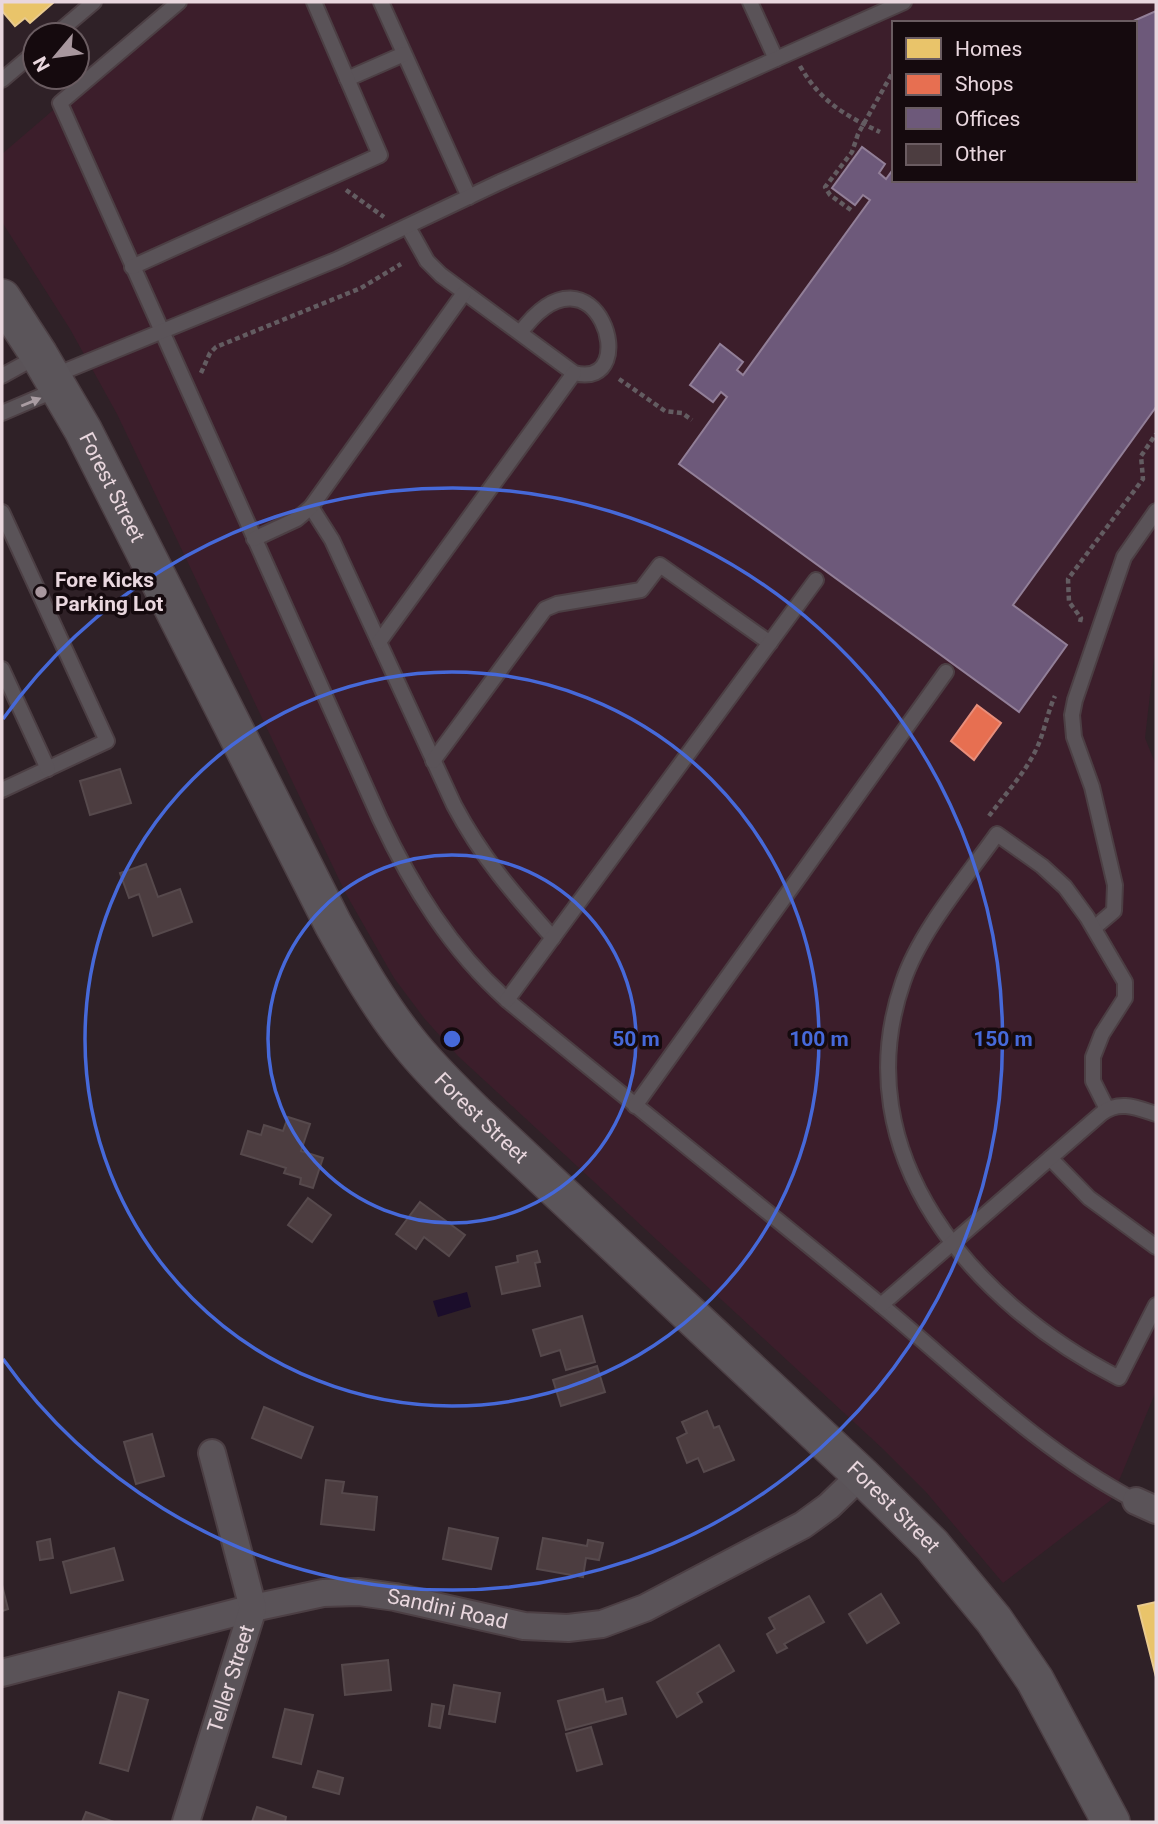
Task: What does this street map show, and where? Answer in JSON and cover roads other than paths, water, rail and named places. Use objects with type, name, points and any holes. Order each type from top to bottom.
[{"type":"main road","name":"Forest Street","points":[[2,298],[83,430],[333,923],[368,984],[398,1028],[433,1070],[474,1112],[932,1545],[994,1620],[1047,1700],[1111,1822]]},
{"type":"street","name":"Teller Street","points":[[186,1822],[253,1608],[212,1453]]},
{"type":"street","name":"Sandini Road","points":[[2,1673],[314,1594],[359,1592],[411,1600],[524,1626],[555,1629],[602,1624],[645,1608],[803,1525],[829,1506],[861,1475]]},
{"type":"lane","points":[[72,21],[94,2]]},
{"type":"lane","points":[[178,2],[60,103],[384,827],[404,867],[450,940],[507,1000],[881,1305],[1031,1432],[1082,1469],[1146,1505]]},
{"type":"lane","points":[[132,267],[380,155],[314,2]]},
{"type":"lane","points":[[380,2],[469,197]]},
{"type":"lane","points":[[750,2],[776,59]]},
{"type":"lane","points":[[2,413],[50,374],[306,272],[904,2]]},
{"type":"lane","points":[[347,79],[404,54]]},
{"type":"lane","points":[[2,80],[21,64]]},
{"type":"lane","points":[[408,227],[433,268],[464,293],[520,334],[574,373],[594,373],[607,357],[607,328],[592,309],[573,300],[550,303],[535,314],[520,334]]},
{"type":"lane","points":[[254,539],[302,516],[312,507],[464,293]]},
{"type":"lane","points":[[379,642],[574,373]]},
{"type":"lane","points":[[2,376],[50,374]]},
{"type":"lane","points":[[312,507],[332,540],[454,805],[482,855],[553,938]]},
{"type":"lane","points":[[1094,928],[1114,911],[1116,893],[1092,787],[1074,737],[1073,708],[1124,557],[1156,511]]},
{"type":"lane","points":[[2,512],[107,741],[2,790]]},
{"type":"lane","points":[[433,761],[545,609],[557,604],[641,590],[660,565],[770,643]]},
{"type":"lane","points":[[507,1000],[816,580]]},
{"type":"lane","points":[[2,669],[48,769]]},
{"type":"lane","points":[[635,1105],[946,672]]},
{"type":"lane","points":[[1107,1109],[1093,1081],[1093,1058],[1102,1034],[1125,998],[1126,987],[1079,905],[1057,879],[998,834],[930,929],[909,967],[898,996],[888,1061],[891,1109],[897,1140],[908,1170],[932,1216],[952,1244],[1026,1319],[1077,1356],[1119,1378],[1156,1305]]},
{"type":"lane","points":[[881,1305],[1107,1109],[1123,1105],[1156,1114]]},
{"type":"lane","points":[[1050,1158],[1102,1208],[1156,1247]]},
{"type":"place","name":"Fore Kicks Parking Lot","points":[[41,592]]}]
